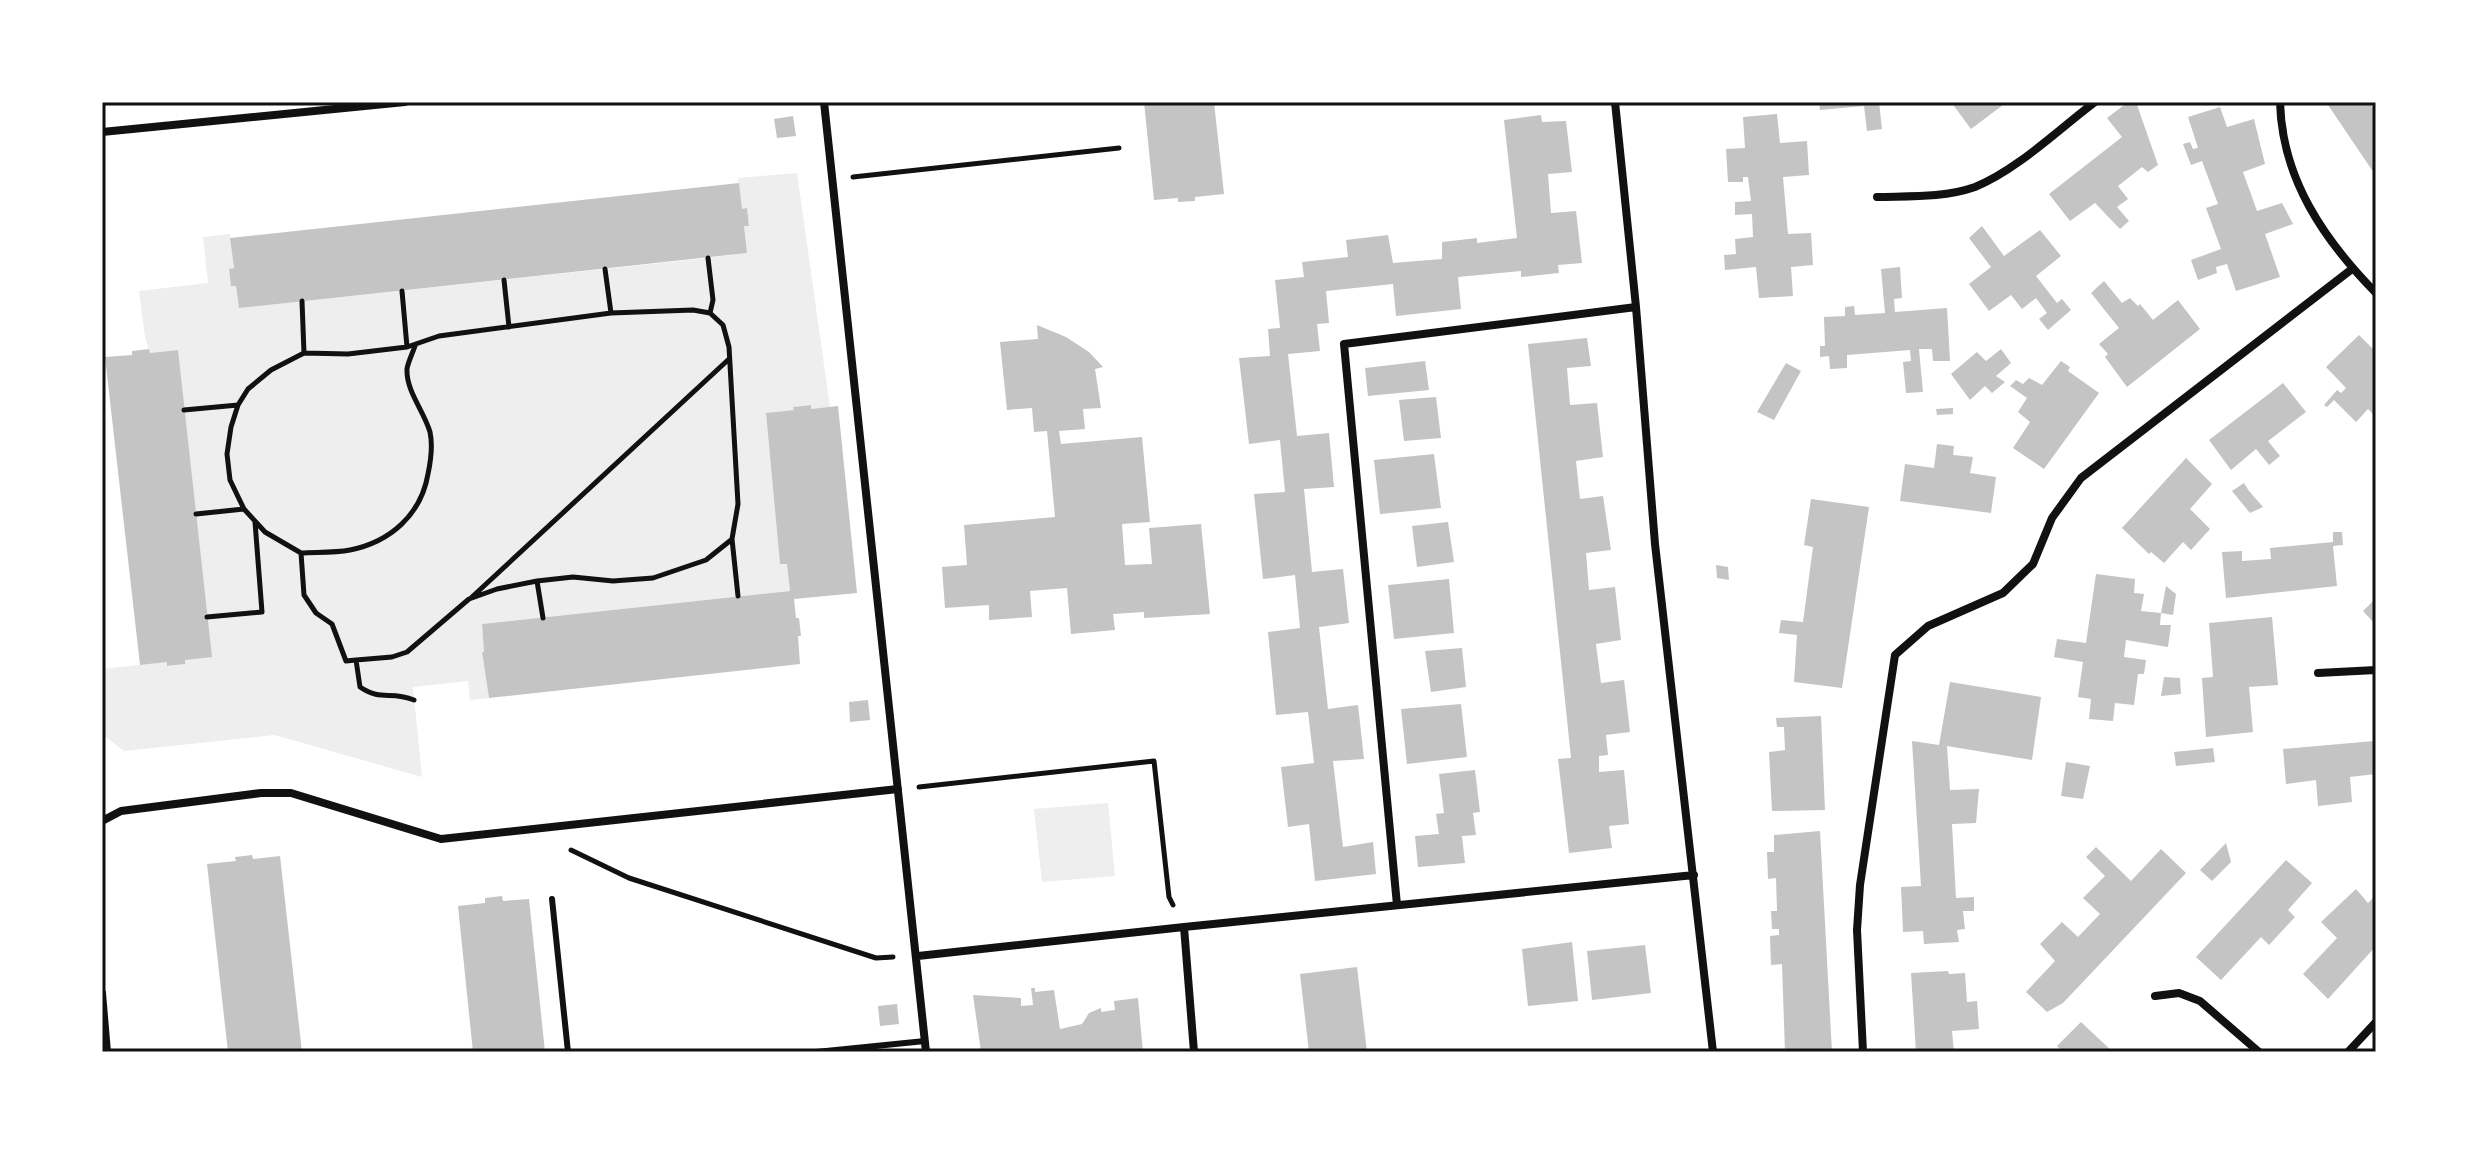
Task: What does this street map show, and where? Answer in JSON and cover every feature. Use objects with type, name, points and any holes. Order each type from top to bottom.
[{"type":"street","points":[[102,132],[405,102]]},
{"type":"street","points":[[824,102],[926,1052]]},
{"type":"street","points":[[1615,102],[1636,307],[1655,544],[1713,1052]]},
{"type":"street","points":[[1877,197],[1936,196],[1974,187],[2006,170],[2095,102]]},
{"type":"street","points":[[2280,102],[2281,126],[2294,178],[2315,220],[2352,269],[2376,293]]},
{"type":"street","points":[[1863,1052],[1857,930],[1860,885],[1895,655],[1928,626],[2003,593],[2033,564],[2052,518],[2081,478],[2352,269]]},
{"type":"street","points":[[1397,905],[1344,344],[1636,307]]},
{"type":"street","points":[[2318,673],[2376,670]]},
{"type":"street","points":[[102,821],[121,811],[261,793],[291,793],[441,839],[898,789]]},
{"type":"street","points":[[918,956],[1694,875]]},
{"type":"street","points":[[1184,927],[1194,1052]]},
{"type":"street","points":[[102,993],[107,1052]]},
{"type":"street","points":[[2155,996],[2179,993],[2200,1001],[2259,1052]]},
{"type":"street","points":[[2348,1052],[2376,1022]]},
{"type":"lane","points":[[552,899],[568,1052]]},
{"type":"lane","points":[[816,1052],[925,1041]]},
{"type":"path","points":[[832,179],[1119,148]]},
{"type":"path","points":[[708,258],[713,300],[710,313]]},
{"type":"path","points":[[605,269],[611,313]]},
{"type":"path","points":[[504,280],[509,327]]},
{"type":"path","points":[[402,291],[407,347]]},
{"type":"path","points":[[302,301],[304,353]]},
{"type":"path","points":[[415,346],[407,368],[412,392],[423,410],[431,436],[429,470],[418,506],[401,527],[350,550],[301,553],[265,532],[244,509],[230,480],[227,454],[238,405],[248,389],[271,370],[304,353],[348,354],[415,346],[439,336],[611,313],[693,310],[710,313],[723,325],[730,359],[738,504],[732,539],[738,596]]},
{"type":"path","points":[[301,553],[304,595],[316,613],[332,624],[346,661],[392,657],[407,652],[469,599],[730,359]]},
{"type":"path","points":[[184,410],[238,405]]},
{"type":"path","points":[[196,514],[244,509]]},
{"type":"path","points":[[207,617],[262,612],[255,521]]},
{"type":"path","points":[[469,599],[497,589],[537,581],[573,577],[613,581],[653,578],[706,560],[732,539]]},
{"type":"path","points":[[537,581],[543,618]]},
{"type":"path","points":[[356,660],[360,687],[374,697],[402,695],[414,700]]},
{"type":"path","points":[[898,789],[1154,761],[1169,897],[1184,927]]},
{"type":"path","points":[[530,830],[643,883],[876,958],[918,956]]},
{"type":"shaded area","points":[[797,173],[830,407],[811,409],[810,405],[766,413],[780,564],[787,564],[790,591],[482,624],[482,653],[489,698],[470,700],[468,681],[413,687],[422,777],[275,735],[124,751],[102,734],[102,669],[167,662],[168,666],[185,664],[178,350],[150,353],[139,291],[208,283],[203,237],[230,234],[234,268],[229,269],[231,286],[236,286],[239,308],[708,258],[747,253],[744,226],[749,225],[747,209],[742,209],[738,178]]},
{"type":"shaded area","points":[[1108,803],[1115,876],[1042,882],[1034,809]]},
{"type":"building","points":[[1144,102],[1214,102],[1224,194],[1195,197],[1195,201],[1178,202],[1178,198],[1154,200]]},
{"type":"building","points":[[1819,102],[1879,102],[1882,129],[1867,131],[1864,106],[1820,110]]},
{"type":"building","points":[[1951,102],[2007,102],[1971,129]]},
{"type":"building","points":[[2128,102],[2136,102],[2158,165],[2148,172],[2142,167],[2118,186],[2128,199],[2117,207],[2129,221],[2120,229],[2095,203],[2070,221],[2049,194],[2122,137],[2107,118]]},
{"type":"building","points":[[2326,102],[2369,102],[2376,113],[2376,176]]},
{"type":"building","points":[[2220,107],[2227,127],[2254,119],[2265,164],[2243,172],[2257,211],[2282,203],[2293,224],[2265,234],[2280,277],[2236,291],[2227,264],[2216,267],[2217,273],[2198,280],[2191,260],[2221,249],[2206,208],[2218,204],[2202,161],[2191,165],[2183,144],[2190,142],[2193,149],[2198,148],[2188,117]]},
{"type":"building","points":[[1777,114],[1780,143],[1807,141],[1809,175],[1783,177],[1788,234],[1811,233],[1813,265],[1791,267],[1793,296],[1759,298],[1756,267],[1725,270],[1724,255],[1736,254],[1735,239],[1753,237],[1752,214],[1735,215],[1735,202],[1751,201],[1748,177],[1743,177],[1743,182],[1728,182],[1726,149],[1745,148],[1743,117]]},
{"type":"building","points":[[1541,115],[1542,122],[1566,121],[1572,172],[1548,174],[1551,213],[1576,211],[1582,263],[1558,265],[1559,273],[1521,277],[1521,271],[1458,277],[1461,309],[1396,316],[1393,284],[1326,291],[1329,323],[1317,324],[1320,351],[1288,354],[1297,436],[1329,433],[1334,487],[1304,489],[1312,572],[1343,569],[1349,623],[1319,627],[1328,709],[1358,705],[1364,759],[1333,761],[1343,847],[1373,842],[1376,874],[1315,881],[1309,824],[1288,827],[1281,767],[1314,763],[1308,712],[1276,715],[1268,632],[1300,628],[1295,575],[1263,579],[1254,494],[1285,492],[1280,440],[1249,444],[1239,358],[1270,356],[1268,329],[1280,328],[1275,280],[1304,277],[1302,262],[1348,257],[1346,240],[1388,235],[1393,263],[1442,259],[1442,242],[1477,238],[1477,243],[1517,238],[1504,120]]},
{"type":"building","points":[[793,116],[796,136],[777,138],[774,119]]},
{"type":"building","points":[[739,183],[742,209],[747,208],[749,226],[744,226],[747,253],[239,308],[236,286],[231,286],[229,269],[234,268],[230,238]]},
{"type":"building","points":[[1982,226],[2004,256],[2040,230],[2061,256],[2036,276],[2057,303],[2062,299],[2071,310],[2048,330],[2039,319],[2047,313],[2036,298],[2022,309],[2011,295],[1989,311],[1969,284],[1991,267],[1969,238]]},
{"type":"building","points":[[1900,267],[1902,298],[1894,299],[1895,312],[1947,308],[1950,361],[1933,361],[1932,349],[1919,349],[1923,392],[1906,393],[1903,362],[1911,361],[1910,350],[1847,355],[1847,368],[1830,369],[1829,356],[1820,357],[1820,346],[1825,346],[1824,317],[1845,316],[1845,307],[1854,306],[1855,315],[1885,313],[1881,269]]},
{"type":"building","points":[[2104,281],[2122,303],[2130,298],[2138,306],[2140,304],[2153,320],[2178,300],[2200,329],[2127,387],[2099,344],[2119,328],[2091,293]]},
{"type":"building","points":[[1037,325],[1066,337],[1089,352],[1103,367],[1095,369],[1101,408],[1083,409],[1085,429],[1059,431],[1061,444],[1142,437],[1150,522],[1122,524],[1125,565],[1152,564],[1149,528],[1201,524],[1210,614],[1144,618],[1144,612],[1113,614],[1115,630],[1071,634],[1067,588],[1030,591],[1032,617],[989,620],[989,605],[945,608],[942,567],[967,565],[964,525],[1055,517],[1047,431],[1034,432],[1032,408],[1007,410],[1000,342],[1038,339]]},
{"type":"building","points":[[2359,335],[2376,352],[2376,417],[2368,409],[2356,422],[2334,400],[2327,407],[2324,405],[2337,390],[2341,393],[2346,388],[2326,367]]},
{"type":"building","points":[[1587,338],[1591,366],[1567,368],[1570,405],[1597,403],[1603,457],[1576,461],[1580,499],[1603,496],[1611,550],[1586,553],[1589,590],[1615,587],[1621,640],[1596,644],[1601,683],[1624,680],[1630,732],[1606,735],[1608,755],[1599,756],[1599,772],[1624,770],[1629,824],[1609,826],[1612,848],[1569,853],[1558,759],[1571,758],[1528,344]]},
{"type":"building","points":[[149,349],[150,353],[178,350],[212,657],[167,666],[167,662],[140,665],[105,357],[132,355],[132,351]]},
{"type":"building","points":[[2001,349],[2011,363],[1996,376],[2005,382],[1992,393],[1985,386],[1970,400],[1951,374],[1977,352],[1986,361]]},
{"type":"building","points":[[1425,361],[1429,390],[1368,396],[1365,368]]},
{"type":"building","points":[[2061,361],[2070,367],[2068,371],[2099,393],[2044,469],[2013,448],[2030,422],[2018,412],[2027,398],[2010,386],[2016,380],[2023,384],[2029,378],[2042,385]]},
{"type":"building","points":[[1786,363],[1801,371],[1774,420],[1757,412]]},
{"type":"building","points":[[2283,383],[2306,412],[2268,441],[2280,456],[2269,465],[2256,449],[2231,470],[2209,440]]},
{"type":"building","points":[[1436,397],[1441,438],[1404,441],[1399,400]]},
{"type":"building","points":[[811,405],[811,409],[838,406],[857,593],[794,599],[801,636],[798,636],[800,664],[489,698],[482,652],[482,624],[790,591],[787,564],[780,564],[766,413]]},
{"type":"building","points":[[1953,408],[1953,414],[1937,415],[1936,409]]},
{"type":"building","points":[[1937,444],[1954,446],[1953,455],[1973,457],[1970,473],[1996,477],[1991,513],[1900,501],[1905,464],[1934,468]]},
{"type":"building","points":[[1434,454],[1441,508],[1380,514],[1374,460]]},
{"type":"building","points":[[2186,458],[2212,484],[2190,509],[2210,529],[2191,550],[2183,542],[2164,563],[2151,552],[2149,554],[2122,528]]},
{"type":"building","points":[[2244,483],[2263,507],[2250,513],[2232,491]]},
{"type":"building","points":[[1811,499],[1869,507],[1842,688],[1794,682],[1797,635],[1779,633],[1781,620],[1803,622],[1813,547],[1804,545]]},
{"type":"building","points":[[1448,522],[1454,562],[1417,567],[1412,526]]},
{"type":"building","points":[[2333,532],[2342,532],[2343,545],[2333,546],[2337,586],[2226,598],[2222,552],[2242,551],[2242,561],[2271,559],[2270,548],[2333,542]]},
{"type":"building","points":[[1716,565],[1728,567],[1729,580],[1717,578]]},
{"type":"building","points":[[2096,574],[2135,579],[2134,593],[2144,594],[2141,611],[2161,613],[2160,625],[2171,625],[2168,647],[2126,640],[2124,657],[2146,660],[2144,674],[2138,674],[2134,705],[2115,703],[2113,721],[2089,719],[2091,699],[2078,697],[2083,662],[2054,657],[2057,639],[2086,643]]},
{"type":"building","points":[[1449,579],[1454,633],[1394,639],[1388,585]]},
{"type":"building","points":[[2166,586],[2176,594],[2173,615],[2161,613]]},
{"type":"building","points":[[2376,598],[2376,625],[2363,611]]},
{"type":"building","points":[[2272,617],[2278,685],[2249,687],[2253,732],[2206,737],[2202,678],[2213,677],[2209,623]]},
{"type":"building","points":[[1462,648],[1466,687],[1431,692],[1425,651]]},
{"type":"building","points":[[2164,677],[2180,678],[2181,694],[2161,696]]},
{"type":"building","points":[[1950,682],[2041,697],[2032,760],[1947,746],[1950,790],[1979,789],[1976,823],[1952,824],[1956,898],[1974,897],[1974,911],[1963,911],[1965,929],[1957,930],[1959,942],[1924,944],[1923,931],[1903,932],[1901,887],[1921,886],[1912,741],[1939,745]]},
{"type":"building","points":[[868,700],[870,720],[850,722],[849,702]]},
{"type":"building","points":[[1461,704],[1467,757],[1407,764],[1401,709]]},
{"type":"building","points":[[1821,716],[1825,810],[1772,811],[1769,752],[1785,750],[1784,727],[1777,727],[1776,718]]},
{"type":"building","points":[[2374,741],[2376,774],[2350,777],[2352,802],[2318,806],[2316,780],[2286,784],[2283,749]]},
{"type":"building","points":[[2213,748],[2215,762],[2176,766],[2174,752]]},
{"type":"building","points":[[2066,762],[2090,766],[2083,799],[2061,796]]},
{"type":"building","points":[[1475,770],[1480,812],[1473,813],[1476,835],[1462,836],[1465,863],[1418,867],[1415,836],[1439,834],[1436,814],[1444,813],[1439,774]]},
{"type":"building","points":[[1820,831],[1832,1052],[1785,1052],[1782,964],[1771,965],[1770,936],[1779,935],[1779,929],[1772,929],[1771,911],[1777,911],[1776,878],[1768,879],[1767,852],[1774,852],[1774,835]]},
{"type":"building","points":[[2226,843],[2231,862],[2212,881],[2200,870]]},
{"type":"building","points":[[2096,847],[2131,881],[2161,849],[2186,873],[2063,1003],[2047,1012],[2026,992],[2055,961],[2040,944],[2062,922],[2078,937],[2100,914],[2083,898],[2105,876],[2086,857]]},
{"type":"building","points":[[252,855],[253,859],[280,856],[302,1052],[228,1052],[207,864],[236,861],[235,857]]},
{"type":"building","points":[[2286,860],[2312,883],[2288,910],[2295,917],[2269,945],[2261,937],[2221,980],[2196,957]]},
{"type":"building","points":[[2356,889],[2368,903],[2376,895],[2376,946],[2328,999],[2303,974],[2337,938],[2321,922]]},
{"type":"building","points":[[502,896],[503,901],[529,899],[545,1052],[473,1052],[458,906],[485,903],[485,898]]},
{"type":"building","points":[[1572,942],[1578,1001],[1528,1006],[1522,949]]},
{"type":"building","points":[[1645,945],[1651,993],[1592,1000],[1587,951]]},
{"type":"building","points":[[1357,967],[1367,1052],[1309,1052],[1300,974]]},
{"type":"building","points":[[1948,971],[1949,974],[1965,973],[1967,1002],[1977,1001],[1979,1029],[1952,1031],[1954,1052],[1916,1052],[1911,973]]},
{"type":"building","points":[[1031,988],[1035,988],[1035,992],[1054,990],[1060,1029],[1082,1024],[1089,1013],[1101,1008],[1101,1012],[1115,1010],[1114,1001],[1138,998],[1143,1052],[981,1052],[973,995],[1021,998],[1021,1006],[1033,1005]]},
{"type":"building","points":[[897,1004],[899,1024],[880,1026],[878,1006]]},
{"type":"building","points":[[2081,1022],[2113,1052],[2063,1052],[2057,1046]]}]
